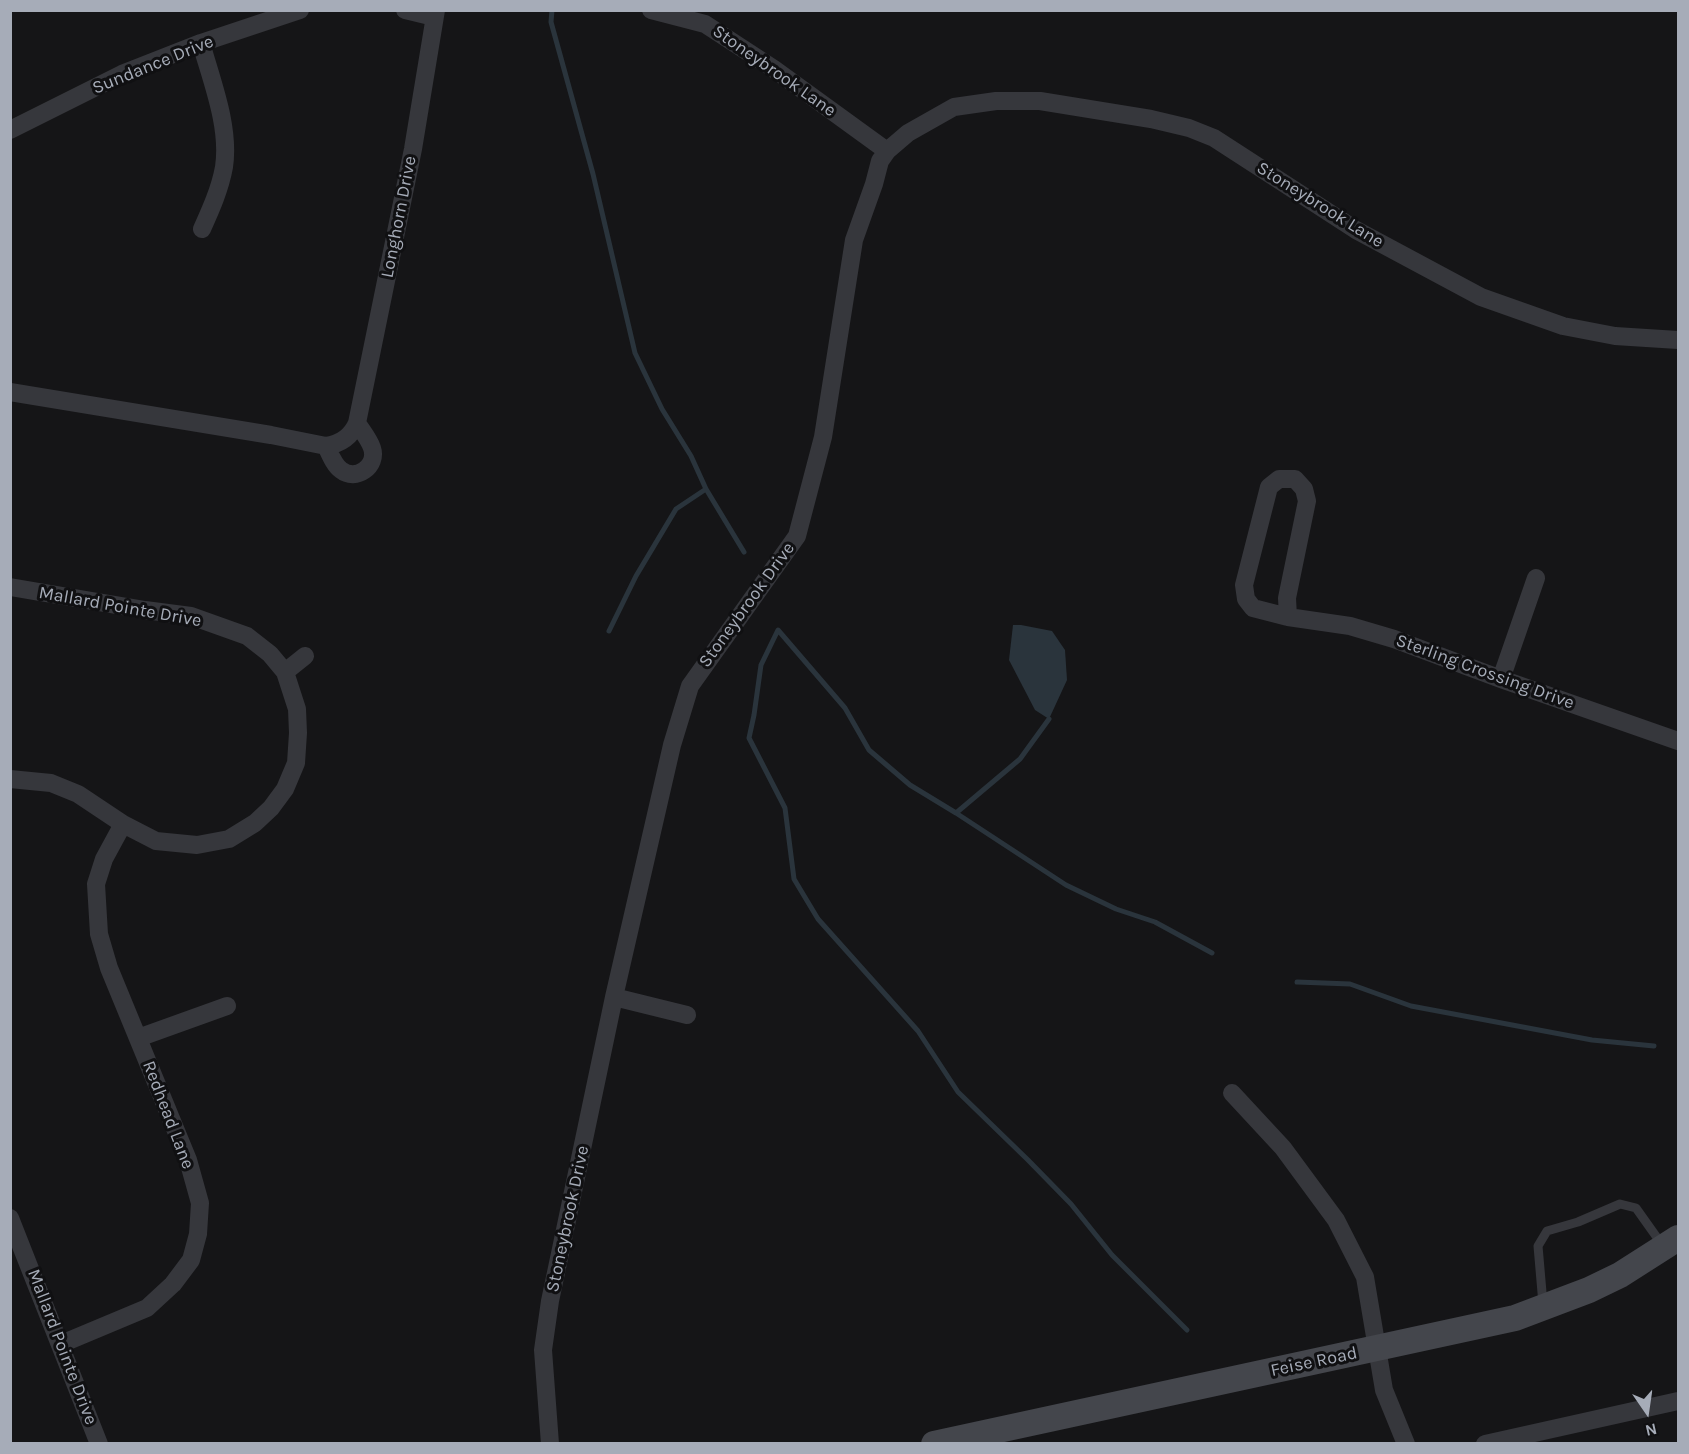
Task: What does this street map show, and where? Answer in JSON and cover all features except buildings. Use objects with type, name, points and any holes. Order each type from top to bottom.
[{"type":"main road","name":"Feise Road","points":[[934,1443],[1515,1318],[1589,1290],[1620,1275],[1671,1243]]},
{"type":"street","name":"Sundance Drive","points":[[10,130],[122,74],[300,10]]},
{"type":"street","points":[[405,10],[435,14]]},
{"type":"street","name":"Stoneybrook Lane","points":[[651,10],[705,24],[774,69],[887,151]]},
{"type":"street","name":"Longhorn Drive","points":[[357,423],[413,149],[435,14]]},
{"type":"street","points":[[201,44],[223,123],[224,166],[216,197],[202,229]]},
{"type":"street","name":"Stoneybrook Lane","points":[[954,107],[996,101],[1040,101],[1151,119],[1189,128],[1214,138],[1356,230],[1481,297],[1563,326],[1615,336],[1678,340]]},
{"type":"street","name":"Stoneybrook Drive","points":[[550,1443],[543,1350],[550,1301],[614,997],[672,746],[690,686],[797,536],[823,437],[854,240],[880,161],[887,151],[908,133],[954,107]]},
{"type":"street","points":[[10,392],[326,446],[335,445],[344,440],[357,423]]},
{"type":"street","points":[[326,446],[343,472],[356,474],[363,472],[372,462],[373,455],[357,423]]},
{"type":"street","name":"Sterling Crossing Drive","points":[[1288,617],[1287,598],[1307,501],[1304,489],[1294,479],[1279,479],[1269,487],[1244,585],[1246,599],[1253,608],[1288,617],[1350,626],[1394,639],[1678,741]]},
{"type":"street","points":[[1501,679],[1536,578]]},
{"type":"street","name":"Mallard Pointe Drive","points":[[10,587],[191,616],[247,636],[270,654],[285,672],[297,709],[296,763],[285,789],[255,824],[229,839],[198,845],[156,841],[123,824],[78,794],[51,783],[10,779]]},
{"type":"street","points":[[285,672],[305,656]]},
{"type":"street","name":"Redhead Lane","points":[[61,1344],[147,1308],[173,1284],[191,1260],[198,1233],[200,1203],[188,1160],[109,968],[99,934],[96,884],[104,859],[123,824]]},
{"type":"street","points":[[614,997],[687,1015]]},
{"type":"street","points":[[138,1038],[227,1006]]},
{"type":"street","points":[[1232,1093],[1283,1149],[1336,1220],[1365,1277],[1384,1390],[1406,1443]]},
{"type":"street","name":"Mallard Pointe Drive","points":[[10,1218],[99,1443]]},
{"type":"street","points":[[1485,1443],[1678,1401]]},
{"type":"lane","points":[[1544,1308],[1538,1246],[1547,1231],[1578,1222],[1620,1204],[1636,1208],[1671,1243]]},
{"type":"shaded area","points":[[1013,625],[1052,631],[1065,650],[1067,680],[1049,719],[1035,710],[1009,660]]},
{"type":"waterway","points":[[552,10],[551,22],[593,174],[635,353],[662,409],[744,552]]},
{"type":"waterway","points":[[609,631],[636,576],[676,509],[706,489]]},
{"type":"waterway","points":[[1187,1330],[1112,1255],[1071,1204],[958,1092],[918,1031],[818,919],[794,879],[785,808],[749,738],[761,665],[778,630],[845,708],[869,750],[910,785],[1066,885],[1116,909],[1155,922],[1212,953]]},
{"type":"waterway","points":[[956,813],[1020,759],[1049,719]]},
{"type":"waterway","points":[[1297,982],[1350,984],[1411,1006],[1592,1040],[1654,1046]]}]
